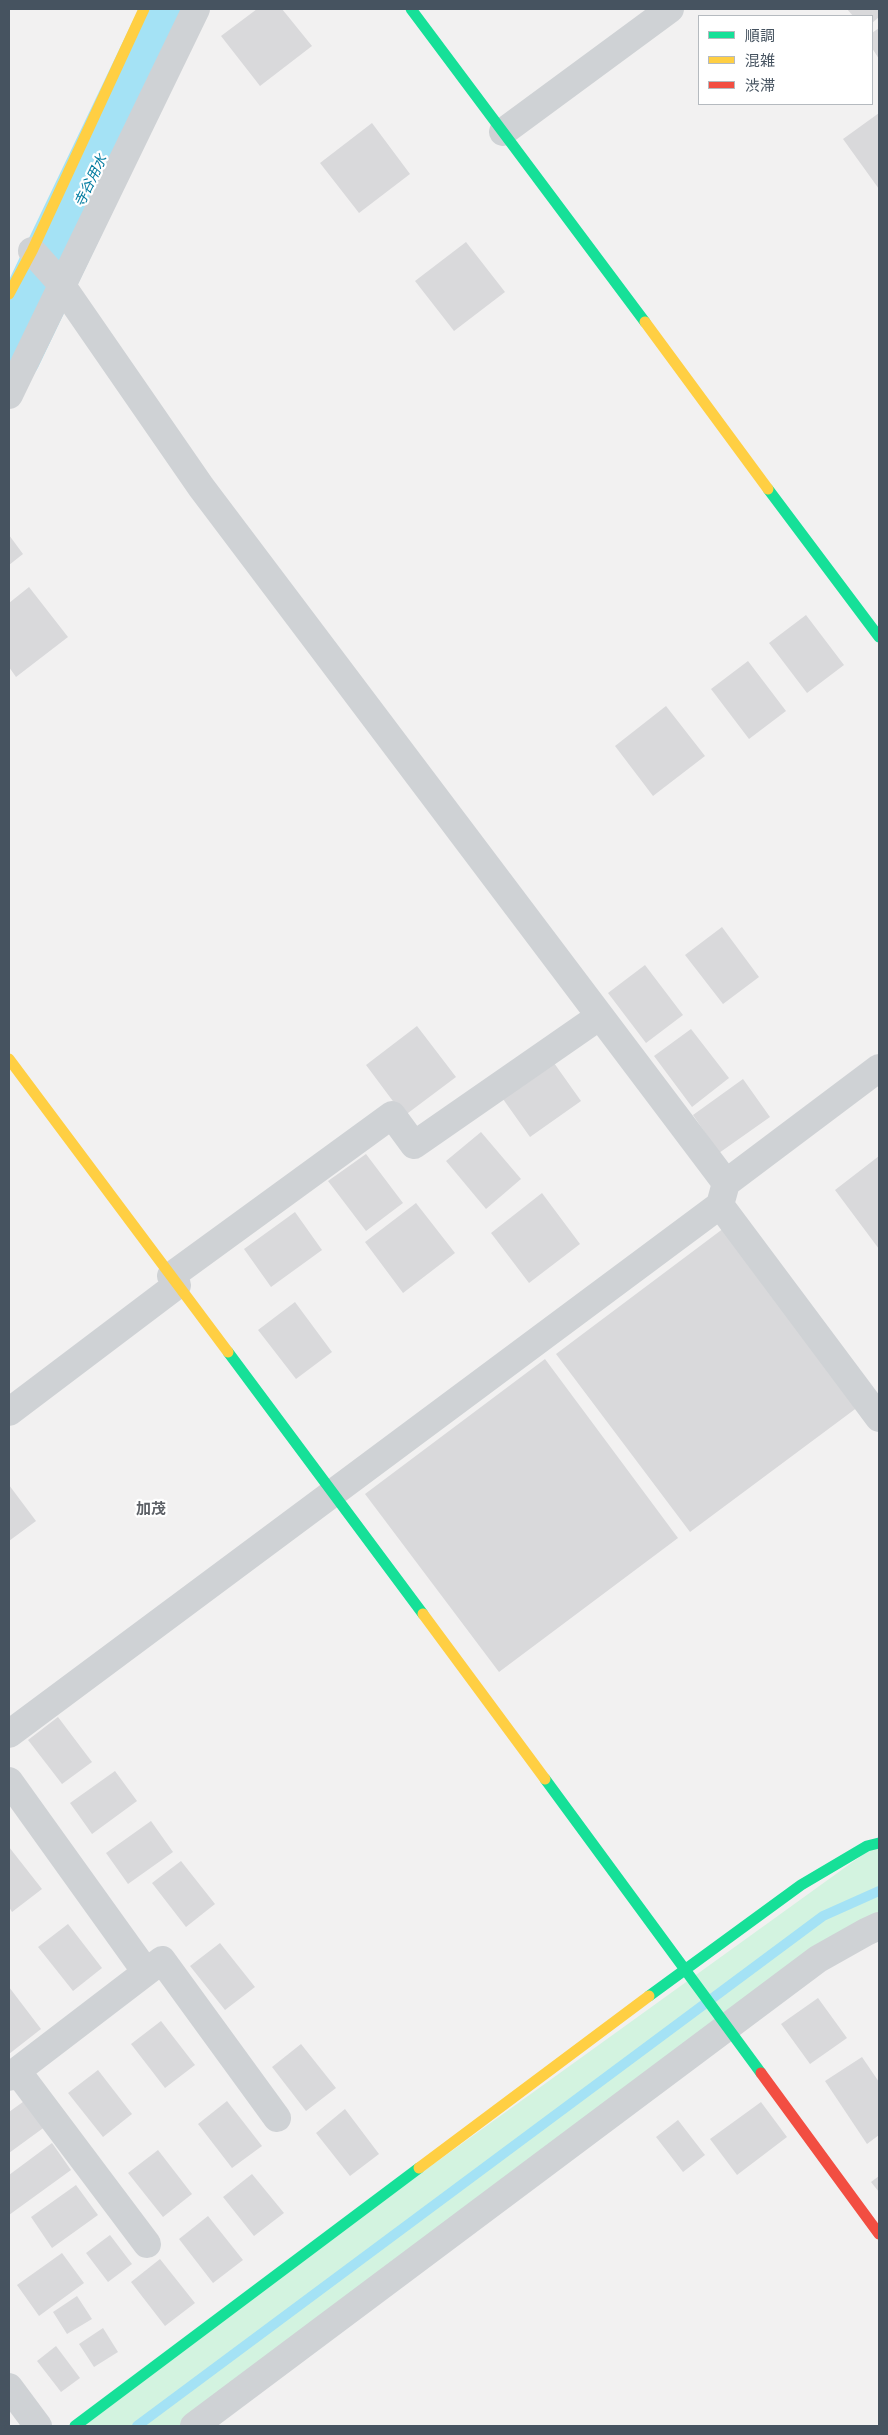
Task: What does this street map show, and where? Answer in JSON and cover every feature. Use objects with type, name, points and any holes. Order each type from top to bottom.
[{"type":"street","points":[[9,294],[34,253],[144,9]]},
{"type":"street","points":[[9,395],[59,283],[196,9]]},
{"type":"street","points":[[411,9],[879,637]]},
{"type":"street","points":[[503,132],[670,9]]},
{"type":"street","points":[[34,253],[59,283],[201,486],[600,1016],[879,1418]]},
{"type":"street","points":[[9,1412],[174,1280],[392,1115],[414,1145],[600,1016]]},
{"type":"street","points":[[9,1059],[333,1491],[686,1968],[879,2234]]},
{"type":"street","points":[[9,1734],[333,1491],[723,1194],[879,1068]]},
{"type":"street","points":[[9,1781],[146,1972]]},
{"type":"street","points":[[74,2426],[801,1884],[867,1846],[879,1843]]},
{"type":"street","points":[[194,2426],[818,1959],[879,1926]]},
{"type":"street","points":[[147,2244],[13,2074],[162,1960],[276,2118]]},
{"type":"street","points":[[9,2388],[38,2426]]},
{"type":"green space","points":[[144,9],[196,9],[9,395],[9,294]]},
{"type":"green space","points":[[879,1843],[879,1931],[188,2426],[70,2426]]},
{"type":"building","points":[[257,9],[282,9],[312,46],[260,86],[221,36]]},
{"type":"building","points":[[847,9],[879,9],[879,17],[873,22],[873,15],[852,15]]},
{"type":"building","points":[[879,28],[879,59],[873,50],[873,32]]},
{"type":"building","points":[[879,113],[879,189],[843,139]]},
{"type":"building","points":[[372,123],[410,174],[359,213],[320,163]]},
{"type":"building","points":[[466,242],[505,292],[454,331],[415,281]]},
{"type":"building","points":[[9,535],[23,554],[9,565]]},
{"type":"building","points":[[29,587],[68,637],[16,677],[9,667],[9,603]]},
{"type":"building","points":[[806,615],[844,665],[807,693],[769,643]]},
{"type":"building","points":[[748,661],[786,711],[749,739],[711,689]]},
{"type":"building","points":[[666,706],[705,756],[653,796],[615,746]]},
{"type":"building","points":[[722,927],[759,977],[723,1004],[685,955]]},
{"type":"building","points":[[645,965],[683,1015],[646,1043],[608,993]]},
{"type":"building","points":[[417,1026],[456,1077],[404,1116],[366,1065]]},
{"type":"building","points":[[691,1029],[729,1078],[692,1107],[654,1056]]},
{"type":"building","points":[[554,1063],[581,1101],[530,1137],[503,1099]]},
{"type":"building","points":[[743,1079],[770,1117],[719,1153],[693,1115]]},
{"type":"building","points":[[481,1132],[521,1179],[486,1209],[446,1161]]},
{"type":"building","points":[[366,1154],[403,1203],[366,1231],[328,1181]]},
{"type":"building","points":[[879,1156],[879,1249],[835,1190]]},
{"type":"building","points":[[542,1193],[580,1244],[529,1283],[491,1233]]},
{"type":"building","points":[[416,1203],[455,1253],[403,1293],[365,1242]]},
{"type":"building","points":[[295,1212],[322,1250],[271,1287],[244,1249]]},
{"type":"building","points":[[736,1219],[870,1398],[690,1532],[556,1354]]},
{"type":"building","points":[[295,1302],[332,1352],[296,1379],[258,1330]]},
{"type":"building","points":[[545,1359],[678,1538],[499,1672],[365,1494]]},
{"type":"building","points":[[9,1485],[36,1521],[9,1541]]},
{"type":"building","points":[[58,1717],[92,1762],[62,1784],[28,1740]]},
{"type":"building","points":[[115,1771],[137,1801],[92,1834],[70,1803]]},
{"type":"building","points":[[151,1821],[173,1852],[128,1884],[106,1853]]},
{"type":"building","points":[[9,1847],[42,1889],[12,1912],[9,1907]]},
{"type":"building","points":[[181,1861],[215,1904],[186,1927],[152,1883]]},
{"type":"building","points":[[68,1924],[102,1968],[73,1991],[38,1947]]},
{"type":"building","points":[[220,1943],[255,1987],[225,2010],[190,1966]]},
{"type":"building","points":[[9,1987],[41,2029],[9,2054]]},
{"type":"building","points":[[818,1998],[847,2038],[810,2064],[781,2024]]},
{"type":"building","points":[[161,2021],[195,2065],[165,2088],[131,2044]]},
{"type":"building","points":[[301,2044],[336,2088],[306,2111],[272,2067]]},
{"type":"building","points":[[862,2057],[879,2082],[879,2135],[867,2144],[825,2081]]},
{"type":"building","points":[[98,2070],[132,2114],[103,2137],[68,2093]]},
{"type":"building","points":[[27,2099],[46,2126],[9,2153],[9,2112]]},
{"type":"building","points":[[227,2101],[262,2146],[232,2168],[198,2124]]},
{"type":"building","points":[[761,2102],[787,2137],[737,2175],[710,2139]]},
{"type":"building","points":[[345,2109],[379,2154],[350,2176],[316,2133]]},
{"type":"building","points":[[678,2120],[705,2155],[683,2172],[656,2137]]},
{"type":"building","points":[[52,2143],[71,2170],[9,2215],[9,2175]]},
{"type":"building","points":[[158,2150],[192,2194],[163,2217],[128,2173]]},
{"type":"building","points":[[252,2174],[284,2213],[254,2236],[223,2197]]},
{"type":"building","points":[[879,2176],[879,2192],[871,2182]]},
{"type":"building","points":[[76,2185],[98,2215],[52,2248],[31,2217]]},
{"type":"building","points":[[208,2216],[243,2260],[213,2283],[179,2239]]},
{"type":"building","points":[[110,2235],[132,2264],[108,2282],[86,2253]]},
{"type":"building","points":[[62,2253],[84,2283],[39,2316],[17,2285]]},
{"type":"building","points":[[160,2259],[195,2303],[165,2326],[131,2282]]},
{"type":"building","points":[[77,2296],[92,2319],[67,2334],[53,2312]]},
{"type":"building","points":[[103,2328],[118,2352],[94,2367],[79,2344]]},
{"type":"building","points":[[56,2346],[80,2378],[61,2392],[37,2361]]},
{"type":"waterway","name":"寺谷用水","points":[[9,354],[174,9]]},
{"type":"waterway","points":[[137,2426],[823,1916],[879,1891]]},
{"type":"traffic: fast","points":[[411,9],[645,322]]},
{"type":"traffic: fast","points":[[768,489],[879,637]]},
{"type":"traffic: fast","points":[[228,1352],[423,1614]]},
{"type":"traffic: fast","points":[[545,1779],[761,2073]]},
{"type":"traffic: fast","points":[[649,1996],[801,1885],[867,1846],[879,1843]]},
{"type":"traffic: fast","points":[[75,2426],[419,2168]]},
{"type":"traffic: slow","points":[[9,294],[32,251],[144,9]]},
{"type":"traffic: slow","points":[[645,322],[768,489]]},
{"type":"traffic: slow","points":[[9,1059],[228,1352]]},
{"type":"traffic: slow","points":[[423,1614],[545,1779]]},
{"type":"traffic: slow","points":[[419,2168],[649,1996]]},
{"type":"traffic: jam","points":[[761,2073],[879,2234]]},
{"type":"district","name":"加茂","points":[[151,1510]]}]
